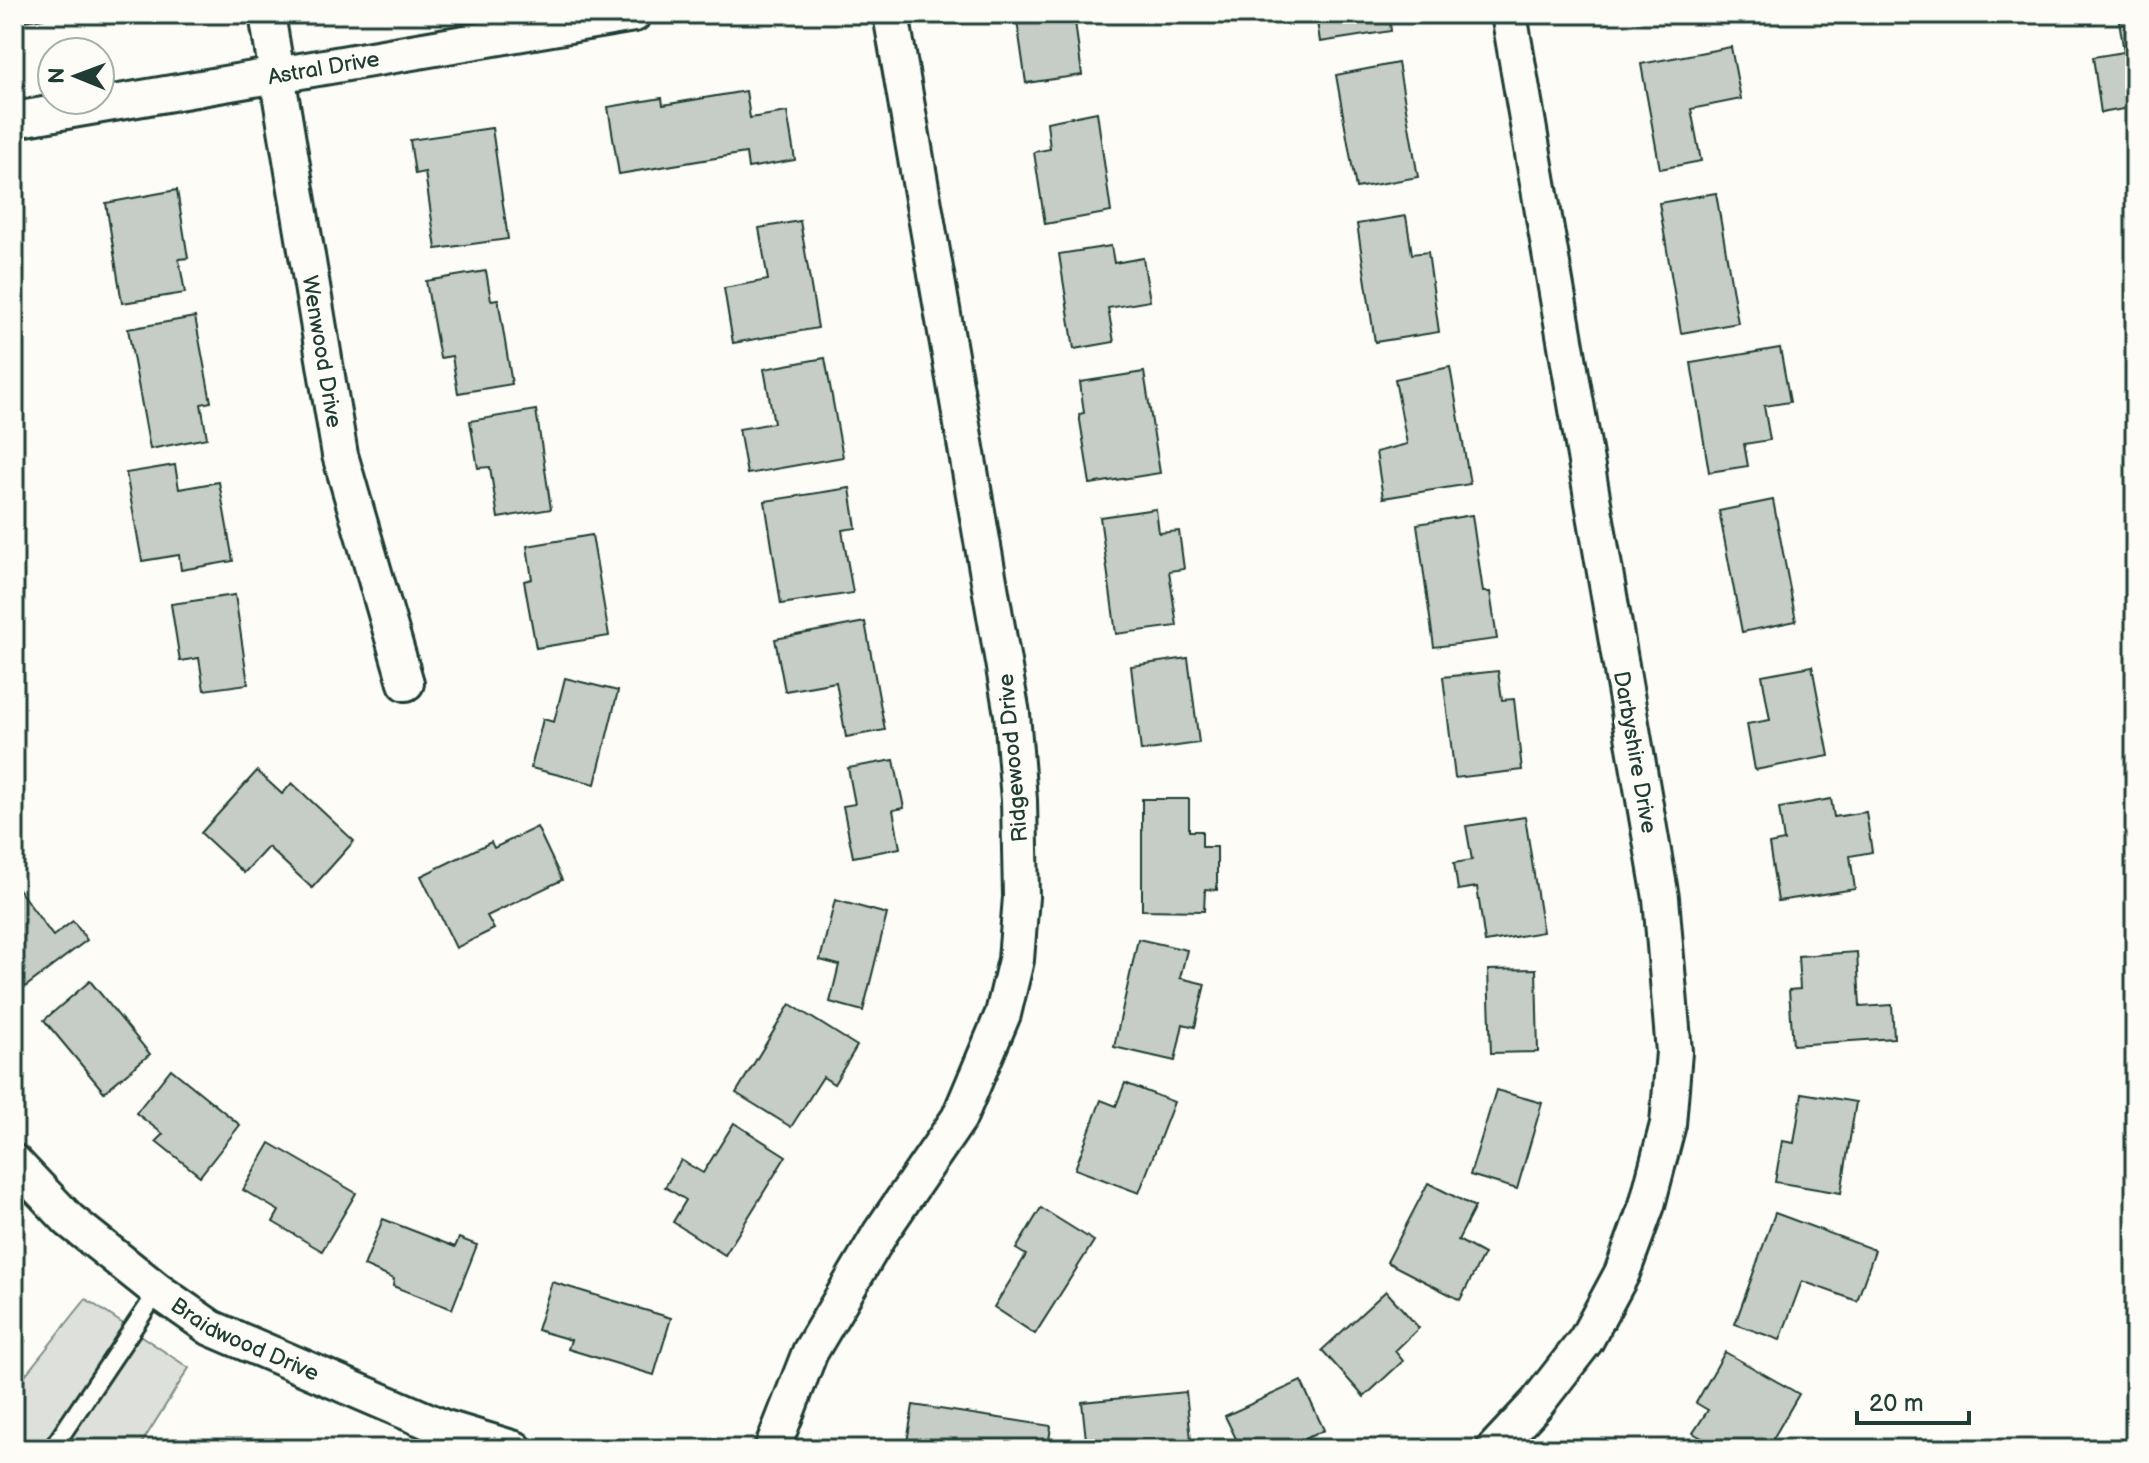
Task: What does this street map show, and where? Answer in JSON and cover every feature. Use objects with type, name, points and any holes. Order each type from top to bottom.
[{"type":"street","name":"Wenwood Drive","points":[[267,14],[340,455],[406,683]]},
{"type":"street","name":"Astral Drive","points":[[14,120],[634,14]]},
{"type":"street","name":"Ridgewood Drive","points":[[772,1449],[810,1352],[881,1232],[959,1118],[1003,1014],[1016,960],[1021,897],[1019,800],[1012,714],[891,14]]},
{"type":"street","name":"Darbyshire Drive","points":[[1494,1449],[1537,1403],[1586,1340],[1622,1273],[1647,1205],[1668,1124],[1674,1052],[1661,898],[1509,14]]},
{"type":"street","name":"Braidwood Drive","points":[[14,1162],[69,1220],[158,1291],[211,1328],[442,1427],[515,1449]]},
{"type":"lane","points":[[52,1449],[158,1291]]},
{"type":"shaded area","points":[[86,1299],[189,1368],[138,1449],[14,1449],[14,1389]]},
{"type":"building","points":[[15,14],[69,14],[17,22]]},
{"type":"building","points":[[1016,14],[1074,14],[1082,75],[1026,83]]},
{"type":"building","points":[[1316,14],[1389,14],[1391,31],[1320,42]]},
{"type":"building","points":[[2118,14],[2135,14],[2135,107],[2101,113],[2093,57],[2124,52]]},
{"type":"building","points":[[1731,47],[1741,99],[1691,109],[1701,161],[1660,169],[1641,64]]},
{"type":"building","points":[[1398,63],[1418,177],[1356,188],[1336,75]]},
{"type":"building","points":[[746,91],[750,118],[787,112],[795,160],[748,168],[746,153],[619,174],[608,107],[662,98],[663,105]]},
{"type":"building","points":[[1097,112],[1111,212],[1045,224],[1034,152],[1050,149],[1047,122]]},
{"type":"building","points":[[492,128],[508,239],[436,249],[425,172],[415,174],[410,140]]},
{"type":"building","points":[[177,190],[188,258],[179,259],[185,293],[122,303],[106,203]]},
{"type":"building","points":[[1716,193],[1738,323],[1681,333],[1659,203]]},
{"type":"building","points":[[1406,216],[1412,254],[1428,252],[1439,332],[1375,342],[1357,224]]},
{"type":"building","points":[[800,221],[818,328],[733,343],[724,288],[768,280],[759,228]]},
{"type":"building","points":[[1111,246],[1114,263],[1143,258],[1150,301],[1108,308],[1114,342],[1074,349],[1059,254]]},
{"type":"building","points":[[486,271],[491,300],[498,299],[512,384],[458,393],[452,356],[440,358],[426,281]]},
{"type":"building","points":[[195,317],[211,402],[201,404],[207,438],[150,449],[128,329]]},
{"type":"building","points":[[1780,348],[1790,402],[1764,406],[1770,440],[1744,444],[1748,466],[1709,472],[1691,363]]},
{"type":"building","points":[[825,358],[843,457],[747,474],[739,429],[774,423],[764,369]]},
{"type":"building","points":[[1450,367],[1470,484],[1383,498],[1376,452],[1407,444],[1395,379]]},
{"type":"building","points":[[1144,372],[1160,473],[1090,484],[1079,414],[1084,413],[1080,382]]},
{"type":"building","points":[[536,410],[551,509],[498,518],[490,467],[478,468],[470,421]]},
{"type":"building","points":[[175,465],[179,489],[219,482],[233,561],[181,570],[179,555],[142,561],[126,473]]},
{"type":"building","points":[[850,488],[856,528],[842,530],[853,593],[781,604],[765,501]]},
{"type":"building","points":[[1773,500],[1796,621],[1742,632],[1719,511]]},
{"type":"building","points":[[1156,509],[1159,533],[1179,531],[1184,569],[1169,571],[1177,626],[1116,634],[1100,517]]},
{"type":"building","points":[[1472,515],[1483,592],[1490,592],[1497,639],[1434,647],[1417,524]]},
{"type":"building","points":[[592,535],[609,636],[536,648],[524,581],[532,579],[527,546]]},
{"type":"building","points":[[235,595],[248,684],[204,690],[199,658],[180,661],[171,604]]},
{"type":"building","points":[[865,622],[885,730],[846,737],[836,682],[785,691],[775,639]]},
{"type":"building","points":[[1188,658],[1199,743],[1141,751],[1131,666]]},
{"type":"building","points":[[1812,666],[1829,756],[1755,770],[1747,724],[1770,720],[1762,675]]},
{"type":"building","points":[[1498,671],[1502,700],[1514,699],[1522,770],[1455,778],[1443,677]]},
{"type":"building","points":[[565,678],[618,691],[595,784],[531,768],[543,719],[554,722]]},
{"type":"building","points":[[894,760],[904,808],[893,810],[900,848],[853,857],[843,806],[855,804],[848,768]]},
{"type":"building","points":[[257,771],[282,794],[292,783],[354,841],[312,888],[268,847],[244,873],[201,833]]},
{"type":"building","points":[[1142,799],[1189,799],[1189,831],[1202,831],[1202,847],[1217,847],[1217,890],[1205,889],[1204,911],[1142,910]]},
{"type":"building","points":[[1831,799],[1834,817],[1866,812],[1872,852],[1850,856],[1855,889],[1778,901],[1769,844],[1784,841],[1779,808]]},
{"type":"building","points":[[1525,817],[1543,932],[1485,942],[1477,887],[1458,890],[1454,863],[1472,860],[1466,826]]},
{"type":"building","points":[[537,827],[562,880],[487,916],[494,929],[456,948],[421,876],[491,842],[494,848]]},
{"type":"building","points":[[16,886],[53,936],[73,921],[87,940],[25,987],[14,972]]},
{"type":"building","points":[[835,900],[887,914],[863,1011],[830,1002],[839,965],[820,960]]},
{"type":"building","points":[[1138,939],[1187,950],[1180,978],[1205,984],[1195,1027],[1183,1024],[1175,1061],[1114,1047]]},
{"type":"building","points":[[1857,952],[1860,1007],[1892,1005],[1894,1038],[1793,1045],[1789,990],[1800,989],[1798,956]]},
{"type":"building","points":[[1536,969],[1538,1052],[1491,1053],[1488,970]]},
{"type":"building","points":[[90,981],[150,1054],[104,1092],[44,1020]]},
{"type":"building","points":[[790,1004],[857,1046],[834,1084],[823,1077],[791,1127],[736,1093]]},
{"type":"building","points":[[171,1069],[240,1125],[200,1176],[156,1141],[163,1134],[136,1113]]},
{"type":"building","points":[[1125,1083],[1174,1102],[1139,1193],[1075,1169],[1101,1100],[1116,1106]]},
{"type":"building","points":[[1496,1090],[1542,1103],[1517,1189],[1470,1175]]},
{"type":"building","points":[[1802,1093],[1856,1102],[1841,1193],[1775,1182],[1782,1141],[1794,1143]]},
{"type":"building","points":[[734,1123],[786,1156],[725,1255],[673,1222],[686,1200],[665,1187],[681,1160],[703,1173]]},
{"type":"building","points":[[270,1143],[356,1193],[322,1251],[273,1222],[279,1211],[243,1190]]},
{"type":"building","points":[[1428,1183],[1475,1207],[1458,1240],[1484,1254],[1460,1300],[1387,1262]]},
{"type":"building","points":[[1041,1208],[1094,1241],[1035,1334],[994,1307],[1026,1255],[1016,1249]]},
{"type":"building","points":[[1775,1213],[1875,1250],[1857,1301],[1802,1281],[1780,1340],[1735,1324]]},
{"type":"building","points":[[383,1219],[455,1247],[459,1238],[477,1245],[452,1309],[393,1286],[394,1279],[364,1266]]},
{"type":"building","points":[[552,1282],[671,1318],[654,1375],[568,1349],[571,1340],[537,1330]]},
{"type":"building","points":[[1386,1291],[1419,1328],[1395,1351],[1403,1361],[1364,1397],[1322,1350]]},
{"type":"building","points":[[14,1331],[25,1341],[14,1354]]},
{"type":"building","points":[[1725,1352],[1799,1394],[1767,1449],[1721,1449],[1693,1433],[1708,1410],[1696,1403]]},
{"type":"building","points":[[1301,1381],[1324,1430],[1284,1449],[1241,1449],[1225,1416]]},
{"type":"building","points":[[1186,1392],[1192,1449],[1087,1449],[1082,1402]]},
{"type":"building","points":[[913,1405],[1051,1426],[1048,1449],[906,1449]]}]
